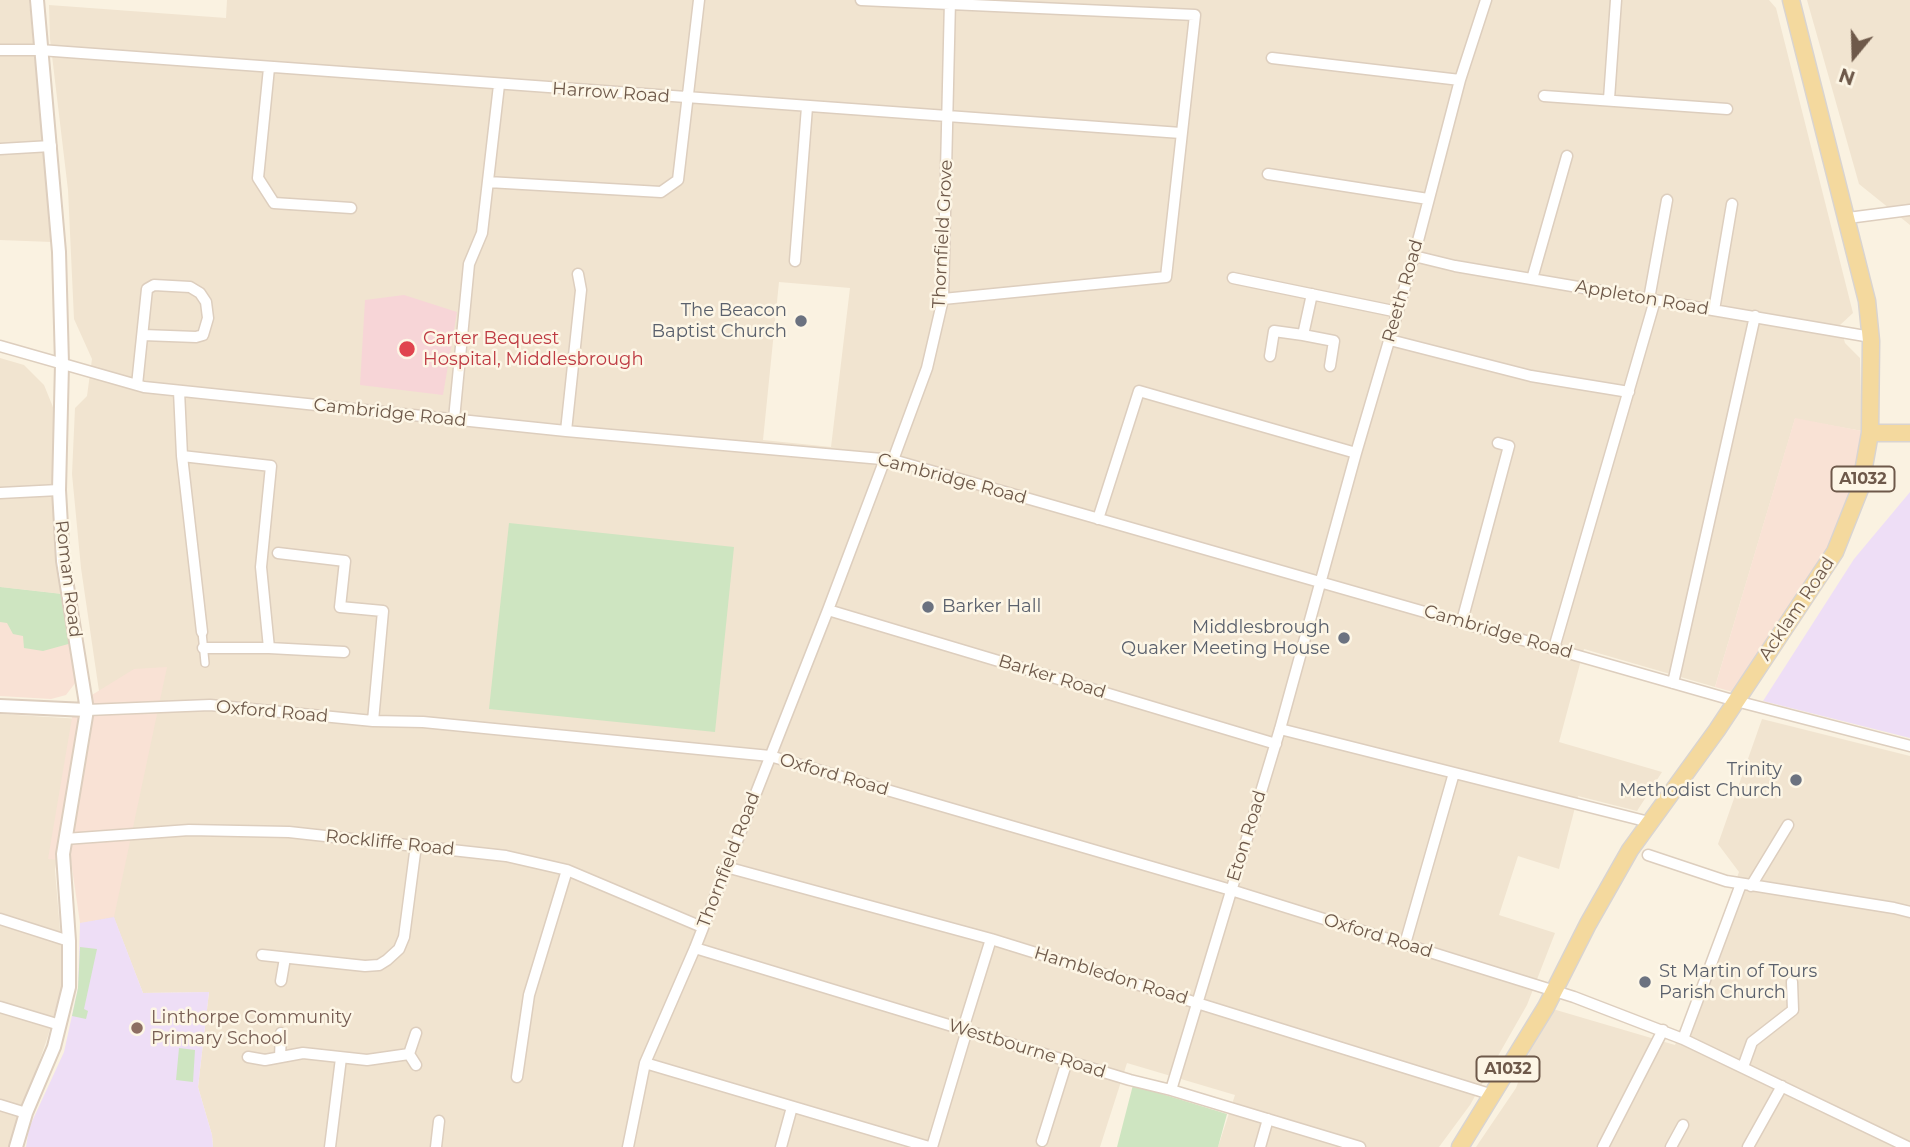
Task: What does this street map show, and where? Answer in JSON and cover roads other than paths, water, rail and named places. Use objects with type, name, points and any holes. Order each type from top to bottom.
[{"type":"main road","name":"Acklam Road","points":[[1460,1147],[1555,991],[1602,898],[1630,850],[1717,730],[1835,552],[1860,489],[1870,433],[1871,337],[1867,301],[1791,0]]},
{"type":"main road","points":[[1870,433],[1910,433]]},
{"type":"street","name":"Roman Road","points":[[16,1147],[26,1113],[60,1025],[69,987],[64,854],[87,710],[63,561],[59,491],[62,364],[60,252],[37,0]]},
{"type":"street","points":[[488,182],[661,192],[678,180],[699,0]]},
{"type":"street","points":[[861,0],[1195,15],[1166,277],[943,299]]},
{"type":"street","name":"Reeth Road","points":[[1320,582],[1414,256],[1460,80],[1486,0]]},
{"type":"street","points":[[1609,99],[1616,0]]},
{"type":"street","name":"Thornfield Grove","points":[[889,459],[927,368],[943,299],[950,2]]},
{"type":"street","name":"Harrow Road","points":[[0,50],[40,50],[1181,133]]},
{"type":"street","points":[[1272,58],[1460,80]]},
{"type":"street","points":[[269,68],[258,178],[274,203],[351,208]]},
{"type":"street","points":[[454,419],[469,264],[482,233],[499,85]]},
{"type":"street","points":[[1544,96],[1727,109]]},
{"type":"street","points":[[795,261],[807,107]]},
{"type":"street","points":[[0,149],[51,146]]},
{"type":"street","points":[[1532,279],[1567,156]]},
{"type":"street","points":[[1268,174],[1428,199]]},
{"type":"street","points":[[1554,648],[1629,391],[1652,300],[1667,200]]},
{"type":"street","points":[[1714,310],[1732,204]]},
{"type":"street","points":[[1848,218],[1910,210]]},
{"type":"street","name":"Appleton Road","points":[[1414,256],[1871,337]]},
{"type":"street","points":[[566,431],[581,290],[578,274]]},
{"type":"street","points":[[1233,278],[1398,312]]},
{"type":"street","points":[[137,385],[147,289],[150,286],[174,285],[190,287],[200,293],[206,303],[208,318],[203,335],[143,335]]},
{"type":"street","points":[[1303,335],[1312,295]]},
{"type":"street","points":[[1673,683],[1755,316]]},
{"type":"street","points":[[1270,356],[1274,331],[1303,335],[1334,341],[1330,366]]},
{"type":"street","points":[[1390,340],[1531,376],[1629,391]]},
{"type":"street","name":"Cambridge Road","points":[[0,345],[137,385],[179,391],[566,431],[889,459],[1735,701],[1910,746]]},
{"type":"street","points":[[179,391],[182,456],[205,663]]},
{"type":"street","points":[[1098,519],[1139,391],[1356,453]]},
{"type":"street","points":[[1462,621],[1509,446],[1498,443]]},
{"type":"street","points":[[182,456],[271,466],[261,567],[269,648]]},
{"type":"street","name":"Thornfield Road","points":[[628,1147],[645,1063],[695,948],[889,459]]},
{"type":"street","points":[[0,493],[59,491]]},
{"type":"street","points":[[278,553],[345,561],[340,607],[383,611],[373,721]]},
{"type":"street","name":"Eton Road","points":[[1171,1090],[1276,744],[1320,582]]},
{"type":"street","name":"Barker Road","points":[[828,610],[1276,744]]},
{"type":"street","points":[[204,648],[344,652]]},
{"type":"street","name":"Oxford Road","points":[[87,710],[210,705],[373,721],[423,722],[770,756],[1231,890],[1555,991],[1683,1039],[1782,1086],[1890,1143],[1908,1147]]},
{"type":"street","points":[[0,706],[87,710]]},
{"type":"street","points":[[1280,729],[1649,822]]},
{"type":"street","points":[[1405,944],[1454,773]]},
{"type":"street","points":[[1683,1039],[1746,885],[1788,825]]},
{"type":"street","name":"Rockliffe Road","points":[[65,839],[189,830],[289,832],[506,856],[567,870],[702,927]]},
{"type":"street","points":[[262,955],[365,966],[379,965],[387,960],[399,949],[404,937],[416,845]]},
{"type":"street","points":[[1654,869],[1653,857],[1746,885],[1910,912]]},
{"type":"street","name":"Hambledon Road","points":[[726,867],[991,939],[1493,1095]]},
{"type":"street","points":[[517,1077],[529,995],[567,870]]},
{"type":"street","points":[[0,919],[69,941]]},
{"type":"street","points":[[645,1063],[931,1147],[991,939]]},
{"type":"street","name":"Westbourne Road","points":[[695,948],[1360,1147]]},
{"type":"street","points":[[281,981],[285,958]]},
{"type":"street","points":[[1742,1067],[1752,1042],[1793,1010],[1792,982]]},
{"type":"street","points":[[0,1007],[60,1025]]},
{"type":"street","points":[[1603,1147],[1662,1030]]},
{"type":"street","points":[[280,1058],[281,1033]]},
{"type":"street","points":[[409,1054],[416,1033]]},
{"type":"street","points":[[248,1057],[265,1060],[303,1053],[367,1060],[409,1054]]},
{"type":"street","points":[[409,1054],[416,1065]]},
{"type":"street","points":[[330,1147],[341,1058]]},
{"type":"street","points":[[1042,1141],[1067,1061]]},
{"type":"street","points":[[1748,1147],[1782,1086]]},
{"type":"street","points":[[0,1105],[26,1113]]},
{"type":"street","points":[[781,1147],[792,1107]]},
{"type":"street","points":[[1259,1147],[1268,1119]]},
{"type":"street","points":[[436,1147],[439,1121]]},
{"type":"street","points":[[1671,1147],[1683,1125]]},
{"type":"place","name":"The Beacon Baptist Church","points":[[801,321]]},
{"type":"place","name":"Carter Bequest Hospital, Middlesbrough","points":[[407,349]]},
{"type":"place","name":"Barker Hall","points":[[928,607]]},
{"type":"place","name":"Middlesbrough Quaker Meeting House","points":[[1344,638]]},
{"type":"place","name":"Trinity Methodist Church","points":[[1796,780]]},
{"type":"place","name":"St Martin of Tours Parish Church","points":[[1645,982]]},
{"type":"place","name":"Linthorpe Community Primary School","points":[[137,1028]]}]
